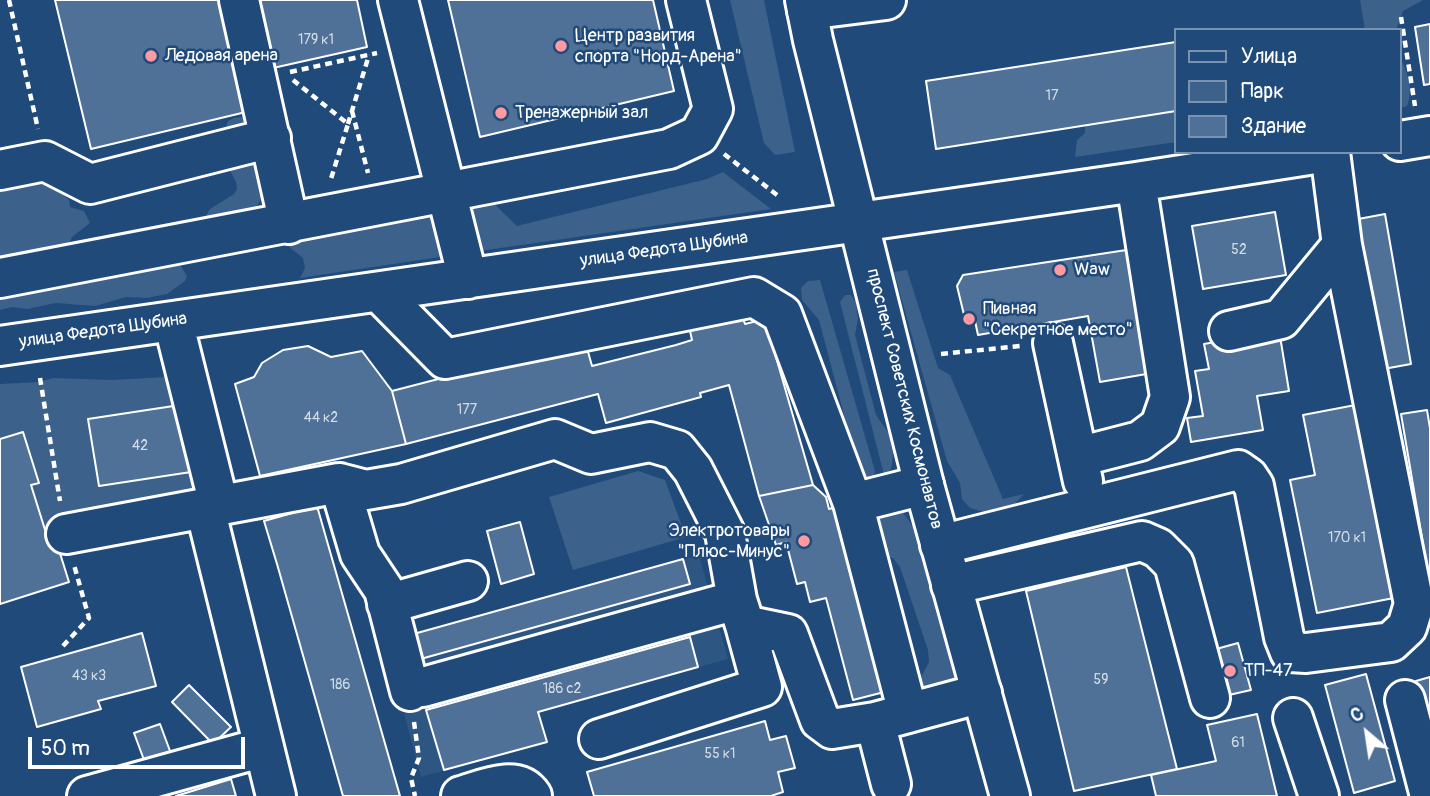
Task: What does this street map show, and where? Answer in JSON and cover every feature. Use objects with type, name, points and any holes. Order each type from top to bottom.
[{"type":"street","points":[[239,0],[271,138],[304,220]]},
{"type":"street","points":[[398,0],[468,279]]},
{"type":"street","points":[[0,278],[668,149],[699,135],[713,109],[686,0]]},
{"type":"street","points":[[806,5],[886,0]]},
{"type":"street","name":"проспект Советских Космонавтов","points":[[806,5],[924,485],[1010,796]]},
{"type":"street","points":[[0,170],[45,161],[90,184],[271,138]]},
{"type":"street","name":"улица Федота Шубина","points":[[0,346],[1316,154]]},
{"type":"street","points":[[940,545],[1238,470],[1248,477],[1254,486],[1284,636],[1290,652],[1306,653],[1391,642],[1407,627],[1414,604],[1342,245],[1329,154]]},
{"type":"street","points":[[1078,457],[1140,441],[1160,426],[1170,397],[1136,182]]},
{"type":"street","points":[[1229,331],[1281,319],[1342,245]]},
{"type":"street","points":[[379,292],[446,359],[754,297],[782,314],[853,503],[892,717],[891,784]]},
{"type":"street","points":[[173,321],[276,796]]},
{"type":"street","points":[[1053,343],[1088,507]]},
{"type":"street","points":[[66,534],[339,483],[366,491],[401,484],[555,439],[591,454],[650,442],[677,450],[693,470],[726,533],[741,613],[762,687],[599,739]]},
{"type":"street","points":[[339,483],[360,554],[384,590],[416,689],[741,613],[788,634],[820,720],[832,729],[892,717],[982,693]]},
{"type":"street","points":[[853,503],[924,485]]},
{"type":"street","points":[[951,585],[1142,541],[1158,548],[1174,564],[1210,698]]},
{"type":"street","points":[[387,604],[467,581]]},
{"type":"street","points":[[1405,701],[1430,796]]},
{"type":"street","points":[[1293,718],[1319,796]]},
{"type":"street","points":[[87,796],[264,747]]},
{"type":"street","points":[[461,796],[507,784],[520,785],[532,796]]},
{"type":"path","points":[[9,0],[45,161]]},
{"type":"path","points":[[1401,17],[1415,129]]},
{"type":"path","points":[[348,124],[284,74],[409,47]]},
{"type":"path","points":[[304,220],[348,124],[369,55]]},
{"type":"path","points":[[352,111],[376,205]]},
{"type":"path","points":[[699,135],[789,204]]},
{"type":"path","points":[[941,355],[1053,343]]},
{"type":"path","points":[[40,378],[66,534],[89,618],[63,646]]},
{"type":"path","points":[[415,796],[411,778],[419,758],[416,689]]},
{"type":"shaded area","points":[[699,555],[728,659],[539,711],[547,742],[421,777],[385,642]]},
{"type":"green space","points":[[730,0],[764,0],[795,152],[775,155],[764,143]]},
{"type":"green space","points":[[1360,0],[1423,0],[1403,11],[1397,28],[1365,28]]},
{"type":"green space","points":[[1402,61],[1410,87],[1407,106],[1402,107]]},
{"type":"green space","points":[[1174,111],[1174,142],[1075,157],[1077,140],[1085,133],[1085,125]]},
{"type":"green space","points":[[249,116],[263,196],[252,214],[177,260],[187,276],[185,281],[167,294],[147,298],[126,297],[95,306],[55,303],[28,309],[12,307],[0,310],[0,182],[41,174],[69,200],[70,207],[84,211],[90,223],[72,237],[68,245],[73,249],[204,219],[210,209],[234,194],[237,189],[228,167],[226,127],[228,121],[234,118]]},
{"type":"green space","points":[[723,172],[771,209],[480,251],[456,204],[487,197],[517,226],[707,179]]},
{"type":"green space","points":[[431,203],[448,243],[440,257],[300,278],[305,268],[303,258],[288,246],[284,231]]},
{"type":"green space","points":[[907,270],[938,368],[950,375],[1003,499],[1024,494],[1008,511],[991,514],[970,508],[962,499],[960,483],[947,461],[894,272]]},
{"type":"green space","points":[[820,280],[875,471],[873,480],[860,484],[833,450],[844,415],[819,320],[802,300],[801,288],[808,281]]},
{"type":"green space","points":[[845,295],[851,295],[856,303],[858,319],[855,335],[876,415],[895,442],[891,469],[884,475],[840,302]]},
{"type":"green space","points":[[166,377],[180,379],[205,491],[44,534],[29,486],[37,483],[0,439],[0,384],[39,382],[53,378],[112,380]]},
{"type":"green space","points":[[638,471],[665,480],[686,537],[573,570],[549,497]]},
{"type":"green space","points":[[894,508],[902,511],[914,528],[958,684],[914,691],[929,662],[928,650],[900,567],[893,558],[887,557],[873,515]]},
{"type":"building","name":"Ледовая арена","points":[[55,0],[219,0],[246,112],[91,149]]},
{"type":"building","points":[[260,0],[357,0],[367,47],[273,68]]},
{"type":"building","name":"Центр развития спорта \"Норд-Арена\"","points":[[448,0],[653,0],[674,91],[480,137]]},
{"type":"building","points":[[1430,24],[1430,84],[1424,85],[1415,27]]},
{"type":"building","points":[[1174,42],[1174,111],[936,149],[926,81]]},
{"type":"building","points":[[1275,212],[1286,275],[1203,289],[1192,226]]},
{"type":"building","points":[[1385,214],[1411,364],[1378,370],[1353,220]]},
{"type":"building","points":[[1146,247],[1158,372],[1100,382],[1088,316],[978,335],[975,321],[965,319],[957,286],[963,275]]},
{"type":"building","points":[[742,316],[745,324],[765,319],[813,485],[759,496],[729,385],[700,393],[701,397],[606,423],[598,394],[406,444],[392,391],[585,341],[592,366],[692,340],[690,331]]},
{"type":"building","points":[[1279,330],[1289,391],[1257,396],[1263,430],[1191,442],[1187,418],[1203,416],[1195,371],[1209,369],[1204,344]]},
{"type":"building","points":[[308,346],[331,357],[362,351],[392,391],[406,444],[260,476],[235,384],[254,377],[262,363],[283,350]]},
{"type":"building","points":[[1366,403],[1404,596],[1317,613],[1290,480],[1315,475],[1303,415]]},
{"type":"building","points":[[180,405],[191,472],[99,486],[88,419]]},
{"type":"building","points":[[1427,410],[1430,428],[1430,585],[1401,414]]},
{"type":"building","points":[[23,432],[39,483],[31,485],[46,533],[53,531],[69,582],[0,604],[0,439]]},
{"type":"building","points":[[813,485],[826,497],[829,509],[833,508],[839,528],[856,524],[900,688],[853,700],[826,598],[810,602],[805,582],[797,584],[786,542],[776,545],[759,496]]},
{"type":"building","points":[[317,506],[400,796],[343,796],[264,521]]},
{"type":"building","points":[[520,522],[534,574],[501,584],[487,531]]},
{"type":"building","points":[[683,559],[690,584],[417,660],[410,635]]},
{"type":"building","points":[[1126,567],[1177,769],[1074,791],[1026,591]]},
{"type":"building","points":[[142,633],[156,686],[98,701],[101,709],[37,727],[21,667]]},
{"type":"building","points":[[690,637],[698,667],[538,712],[547,742],[444,770],[426,710]]},
{"type":"building","name":"ТП-47","points":[[1238,643],[1251,690],[1220,697],[1209,651]]},
{"type":"building","points":[[1366,674],[1395,781],[1354,793],[1325,685]]},
{"type":"building","points":[[1430,677],[1430,731],[1416,681]]},
{"type":"building","points":[[189,685],[231,727],[213,744],[172,702]]},
{"type":"building","points":[[1257,714],[1277,796],[1156,796],[1151,775],[1216,761],[1207,725]]},
{"type":"building","points":[[765,721],[770,740],[786,736],[795,768],[778,772],[783,792],[771,796],[594,796],[587,772]]},
{"type":"building","points":[[160,724],[173,759],[147,768],[134,733]]},
{"type":"building","points":[[231,779],[236,796],[176,796]]},
{"type":"place","name":"Центр развития спорта \"Норд-Арена\"","points":[[561,46]]},
{"type":"place","name":"Ледовая арена","points":[[151,56]]},
{"type":"place","name":"Тренажерный зал","points":[[501,113]]},
{"type":"place","name":"Waw","points":[[1060,270]]},
{"type":"place","name":"Пивная \"Секретное место\"","points":[[969,319]]},
{"type":"place","name":"Электротовары \"Плюс-Минус\"","points":[[804,541]]},
{"type":"place","name":"ТП-47","points":[[1230,671]]}]
